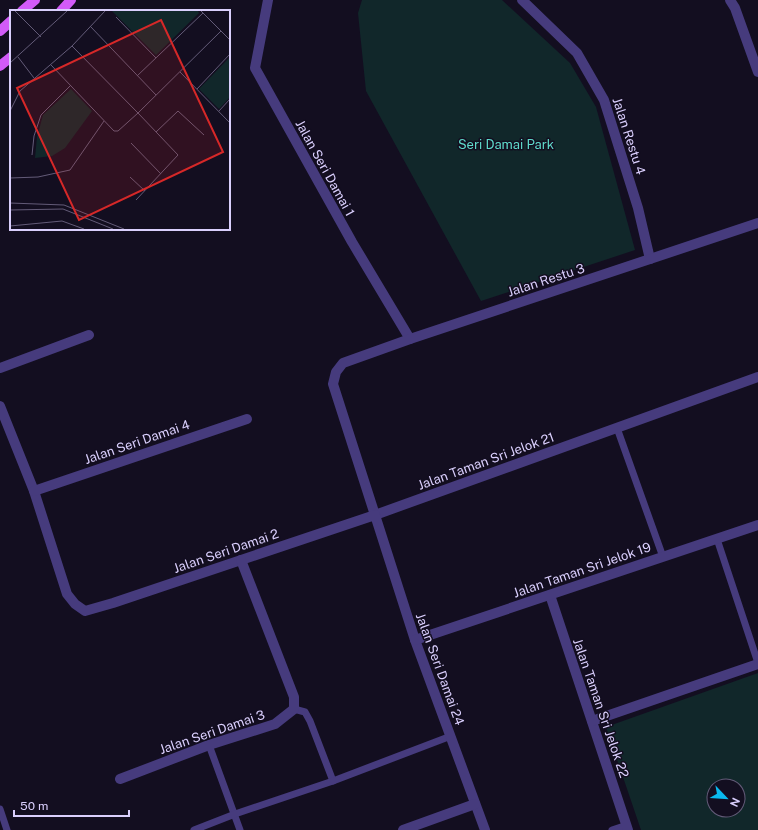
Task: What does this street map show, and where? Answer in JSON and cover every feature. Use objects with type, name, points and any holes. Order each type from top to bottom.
[{"type":"main road","points":[[23,10],[35,0]]},
{"type":"main road","points":[[63,10],[71,0]]},
{"type":"main road","points":[[0,31],[10,22]]},
{"type":"main road","points":[[0,66],[10,58]]},
{"type":"street","name":"Jalan Seri Damai 1","points":[[268,0],[255,68],[352,242],[410,339]]},
{"type":"street","name":"Jalan Restu 4","points":[[522,0],[577,53],[604,100],[638,208],[650,259]]},
{"type":"street","points":[[730,0],[735,8],[758,72]]},
{"type":"street","name":"Jalan Restu 3","points":[[375,515],[333,384],[336,372],[343,363],[410,339],[758,223]]},
{"type":"street","points":[[0,368],[89,335]]},
{"type":"street","name":"Jalan Taman Sri Jelok 21","points":[[375,515],[758,377]]},
{"type":"street","points":[[0,406],[34,491]]},
{"type":"street","name":"Jalan Seri Damai 4","points":[[34,491],[247,418]]},
{"type":"street","name":"Jalan Seri Damai 2","points":[[34,491],[67,594],[75,604],[85,611],[113,603],[375,515]]},
{"type":"street","name":"Jalan Seri Damai 24","points":[[375,515],[415,640],[485,830]]},
{"type":"street","name":"Jalan Taman Sri Jelok 19","points":[[415,640],[758,525]]},
{"type":"street","points":[[241,560],[294,697],[294,710]]},
{"type":"street","name":"Jalan Taman Sri Jelok 22","points":[[550,595],[627,827]]},
{"type":"street","points":[[592,721],[758,663]]},
{"type":"street","name":"Jalan Seri Damai 3","points":[[120,779],[209,745],[275,724],[294,710]]},
{"type":"street","points":[[403,830],[475,804]]},
{"type":"lane","points":[[617,428],[663,557]]},
{"type":"lane","points":[[716,539],[758,663]]},
{"type":"lane","points":[[294,710],[305,712],[308,717],[333,781]]},
{"type":"lane","points":[[194,830],[235,814],[333,781],[451,736]]},
{"type":"lane","points":[[209,745],[240,830]]},
{"type":"lane","points":[[0,809],[7,830]]},
{"type":"lane","points":[[612,830],[627,827]]},
{"type":"green space","name":"Seri Damai Park","points":[[362,0],[502,0],[570,63],[596,107],[635,250],[481,301],[366,91],[358,13]]},
{"type":"green space","points":[[758,673],[758,830],[641,830],[606,727]]}]
